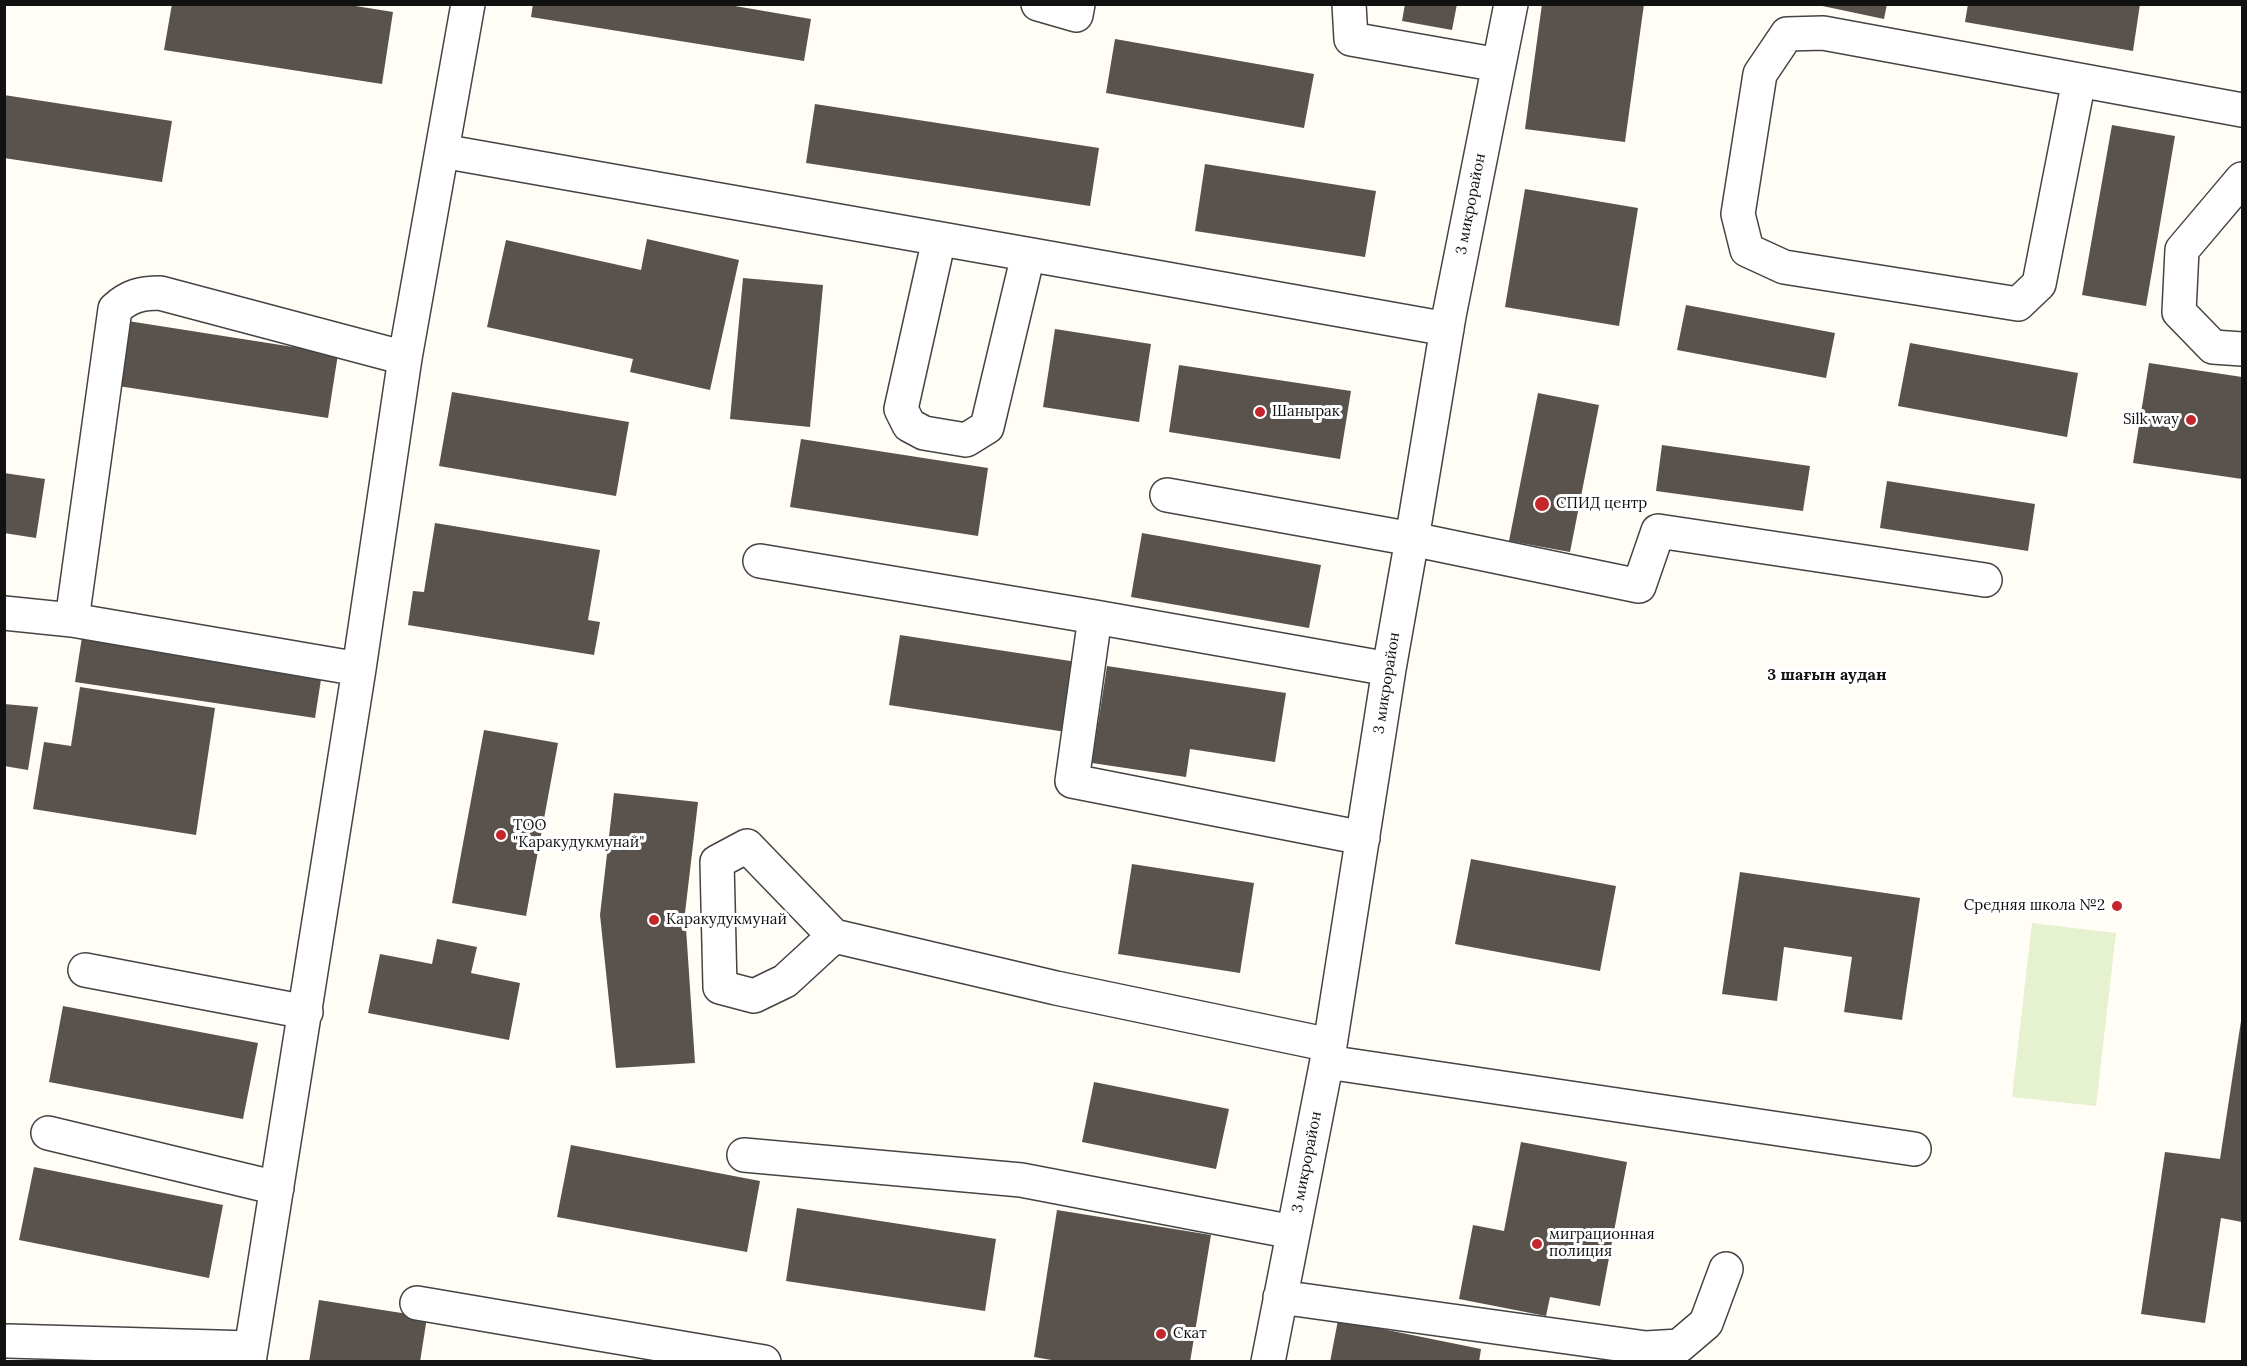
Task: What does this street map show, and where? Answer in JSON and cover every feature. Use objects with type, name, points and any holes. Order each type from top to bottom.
[{"type":"street","points":[[8,1341],[250,1355],[306,1012],[405,357],[468,4]]},
{"type":"street","points":[[1038,4],[1076,15],[1078,4]]},
{"type":"street","points":[[1349,4],[1350,39],[1499,65]]},
{"type":"street","name":"3 микрорайон","points":[[1268,1362],[1328,1053],[1364,838],[1389,669],[1447,329],[1511,4]]},
{"type":"street","points":[[2079,80],[2039,284],[2018,304],[1784,267],[1747,250],[1738,214],[1760,74],[1787,34],[1822,33],[2079,80],[2242,110]]},
{"type":"street","points":[[442,151],[740,201],[939,239],[1447,329]]},
{"type":"street","points":[[2242,179],[2182,250],[2179,312],[2213,347],[2242,350]]},
{"type":"street","points":[[939,239],[901,409],[909,425],[924,433],[966,440],[987,427],[1028,255]]},
{"type":"street","points":[[72,620],[115,309],[127,298],[143,293],[160,293],[405,357]]},
{"type":"street","points":[[1167,495],[1412,539],[1639,586],[1658,531],[1985,580]]},
{"type":"street","points":[[760,561],[1389,669]]},
{"type":"street","points":[[4,613],[72,620],[359,669]]},
{"type":"street","points":[[1095,617],[1072,782],[1364,838]]},
{"type":"street","points":[[834,936],[785,981],[754,996],[720,987],[717,862],[747,846],[834,936],[1328,1053],[1914,1149]]},
{"type":"street","points":[[85,970],[306,1012]]},
{"type":"street","points":[[48,1133],[277,1188]]},
{"type":"street","points":[[744,1155],[1021,1180],[1293,1232]]},
{"type":"street","points":[[1280,1297],[1646,1348],[1679,1346],[1706,1323],[1726,1269]]},
{"type":"street","points":[[417,1303],[764,1362]]},
{"type":"green space","points":[[2032,923],[2116,933],[2096,1106],[2012,1097]]},
{"type":"building","points":[[172,4],[343,4],[393,12],[382,84],[164,50]]},
{"type":"building","points":[[533,4],[723,4],[811,19],[804,61],[531,17]]},
{"type":"building","points":[[1405,4],[1457,4],[1452,30],[1402,21]]},
{"type":"building","points":[[1542,4],[1644,4],[1625,142],[1525,129]]},
{"type":"building","points":[[1813,4],[1887,4],[1884,19]]},
{"type":"building","points":[[1968,4],[2140,4],[2133,51],[1965,22]]},
{"type":"building","points":[[1115,39],[1314,74],[1304,128],[1106,93]]},
{"type":"building","points":[[4,95],[172,121],[162,182],[4,158]]},
{"type":"building","points":[[815,104],[1099,148],[1090,206],[806,163]]},
{"type":"building","points":[[2112,125],[2175,136],[2146,306],[2082,295]]},
{"type":"building","points":[[1205,164],[1376,191],[1365,257],[1195,231]]},
{"type":"building","points":[[1525,189],[1638,208],[1619,326],[1505,307]]},
{"type":"building","points":[[647,239],[739,260],[710,390],[630,372],[633,359],[487,327],[506,240],[641,270]]},
{"type":"building","points":[[743,278],[823,285],[810,427],[730,419]]},
{"type":"building","points":[[1686,305],[1835,333],[1826,378],[1677,350]]},
{"type":"building","points":[[128,321],[338,354],[328,418],[118,386]]},
{"type":"building","points":[[1055,329],[1151,344],[1139,422],[1043,407]]},
{"type":"building","points":[[1910,343],[2078,373],[2067,437],[1898,406]]},
{"type":"building","name":"Silk way","points":[[2149,363],[2242,377],[2242,479],[2133,463]]},
{"type":"building","name":"Шанырак","points":[[1179,365],[1351,391],[1340,459],[1169,432]]},
{"type":"building","points":[[452,392],[629,422],[616,496],[439,466]]},
{"type":"building","points":[[1538,393],[1599,405],[1570,552],[1509,541]]},
{"type":"building","points":[[801,439],[988,468],[978,536],[790,507]]},
{"type":"building","points":[[1662,445],[1810,466],[1803,511],[1656,491]]},
{"type":"building","points":[[4,473],[45,479],[36,538],[4,533]]},
{"type":"building","points":[[1887,481],[2035,504],[2028,551],[1880,528]]},
{"type":"building","points":[[435,523],[600,550],[588,620],[600,622],[594,655],[408,625],[413,591],[424,592]]},
{"type":"building","points":[[1142,533],[1321,565],[1309,628],[1131,597]]},
{"type":"building","points":[[900,635],[1077,662],[1066,732],[889,705]]},
{"type":"building","points":[[82,637],[322,673],[315,718],[75,682]]},
{"type":"building","points":[[1107,666],[1286,693],[1275,762],[1190,749],[1186,777],[1092,763]]},
{"type":"building","points":[[80,687],[215,708],[196,835],[33,809],[44,742],[71,746]]},
{"type":"building","points":[[4,704],[38,707],[28,770],[4,766]]},
{"type":"building","points":[[484,730],[558,743],[526,916],[452,903]]},
{"type":"building","points":[[614,793],[698,802],[685,913],[695,1063],[616,1068],[600,915]]},
{"type":"building","points":[[1471,859],[1616,886],[1600,971],[1455,944]]},
{"type":"building","points":[[1132,864],[1254,883],[1240,973],[1118,954]]},
{"type":"building","points":[[1740,872],[1920,898],[1902,1020],[1844,1012],[1852,957],[1784,947],[1777,1001],[1722,994]]},
{"type":"building","points":[[437,939],[477,947],[471,973],[520,983],[509,1040],[368,1013],[380,954],[432,964]]},
{"type":"building","points":[[63,1006],[258,1043],[243,1119],[49,1082]]},
{"type":"building","points":[[2241,1021],[2242,1222],[2221,1218],[2205,1323],[2141,1314],[2165,1152],[2220,1159]]},
{"type":"building","points":[[1094,1082],[1229,1109],[1216,1169],[1082,1142]]},
{"type":"building","points":[[1521,1142],[1627,1162],[1600,1306],[1550,1297],[1546,1316],[1459,1299],[1473,1225],[1504,1231]]},
{"type":"building","points":[[571,1145],[760,1181],[747,1252],[557,1217]]},
{"type":"building","points":[[34,1167],[223,1205],[209,1278],[19,1240]]},
{"type":"building","points":[[797,1208],[996,1239],[985,1311],[786,1281]]},
{"type":"building","points":[[1057,1210],[1211,1235],[1190,1362],[1063,1362],[1034,1357]]},
{"type":"building","points":[[319,1300],[427,1317],[420,1362],[309,1362]]},
{"type":"building","points":[[1338,1320],[1481,1349],[1479,1362],[1330,1362]]},
{"type":"place","name":"Шанырак","points":[[1260,412]]},
{"type":"place","name":"Silk way","points":[[2191,420]]},
{"type":"place","name":"СПИД центр","points":[[1542,504]]},
{"type":"place","name":"ТОО \"Каракудукмунай\"","points":[[501,835]]},
{"type":"place","name":"Средняя школа №2","points":[[2117,906]]},
{"type":"place","name":"Каракудукмунай","points":[[654,920]]},
{"type":"place","name":"миграционная полиция","points":[[1537,1244]]},
{"type":"place","name":"Скат","points":[[1161,1334]]},
{"type":"district","name":"3 шағын аудан","points":[[1827,675]]}]
